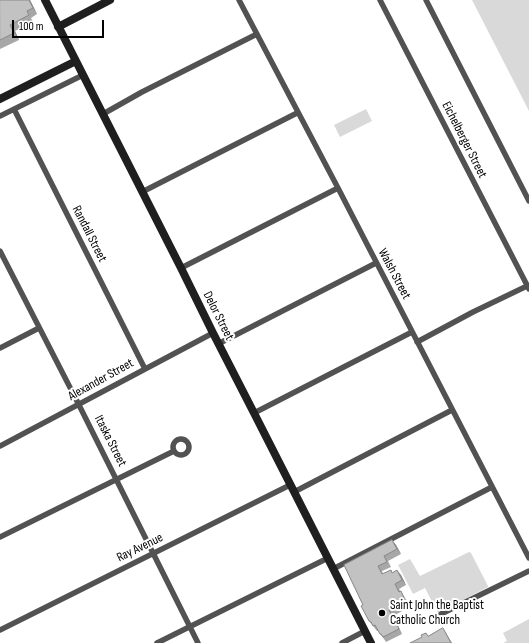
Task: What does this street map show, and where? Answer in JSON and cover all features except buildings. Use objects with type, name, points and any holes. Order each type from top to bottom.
[{"type":"street","name":"Delor Street","points":[[45,0],[218,344],[371,643]]},
{"type":"street","points":[[58,27],[110,0]]},
{"type":"street","name":"Walsh Street","points":[[239,0],[529,558]]},
{"type":"street","name":"Eichelberger Street","points":[[380,0],[528,287]]},
{"type":"street","points":[[426,0],[529,201]]},
{"type":"street","points":[[103,114],[142,92],[257,34]]},
{"type":"street","points":[[0,99],[76,61]]},
{"type":"street","points":[[0,116],[83,75]]},
{"type":"street","name":"Randall Street","points":[[14,109],[145,369]]},
{"type":"street","points":[[142,192],[297,113]]},
{"type":"street","points":[[181,268],[338,188]]},
{"type":"street","name":"Itaska Street","points":[[0,253],[79,405],[198,643]]},
{"type":"street","points":[[218,344],[376,263]]},
{"type":"street","points":[[417,342],[473,312],[528,287]]},
{"type":"street","points":[[0,348],[39,328]]},
{"type":"street","points":[[254,413],[412,332]]},
{"type":"street","name":"Alexander Street","points":[[0,446],[213,333]]},
{"type":"street","name":"Ray Avenue","points":[[0,630],[153,554],[452,410]]},
{"type":"street","points":[[0,538],[174,451]]},
{"type":"street","points":[[333,569],[492,487]]},
{"type":"street","points":[[157,643],[328,558]]},
{"type":"street","points":[[441,614],[529,570]]},
{"type":"street","points":[[342,643],[365,631]]},
{"type":"shaded area","points":[[472,0],[529,0],[529,111]]},
{"type":"shaded area","points":[[366,109],[372,121],[340,137],[334,125]]},
{"type":"shaded area","points":[[469,552],[471,553],[488,587],[438,613],[425,588],[413,594],[398,565],[410,559],[420,576]]},
{"type":"shaded area","points":[[529,619],[529,643],[503,643],[507,641],[503,633]]},
{"type":"place","name":"Saint John the Baptist Catholic Church","points":[[382,613]]}]
